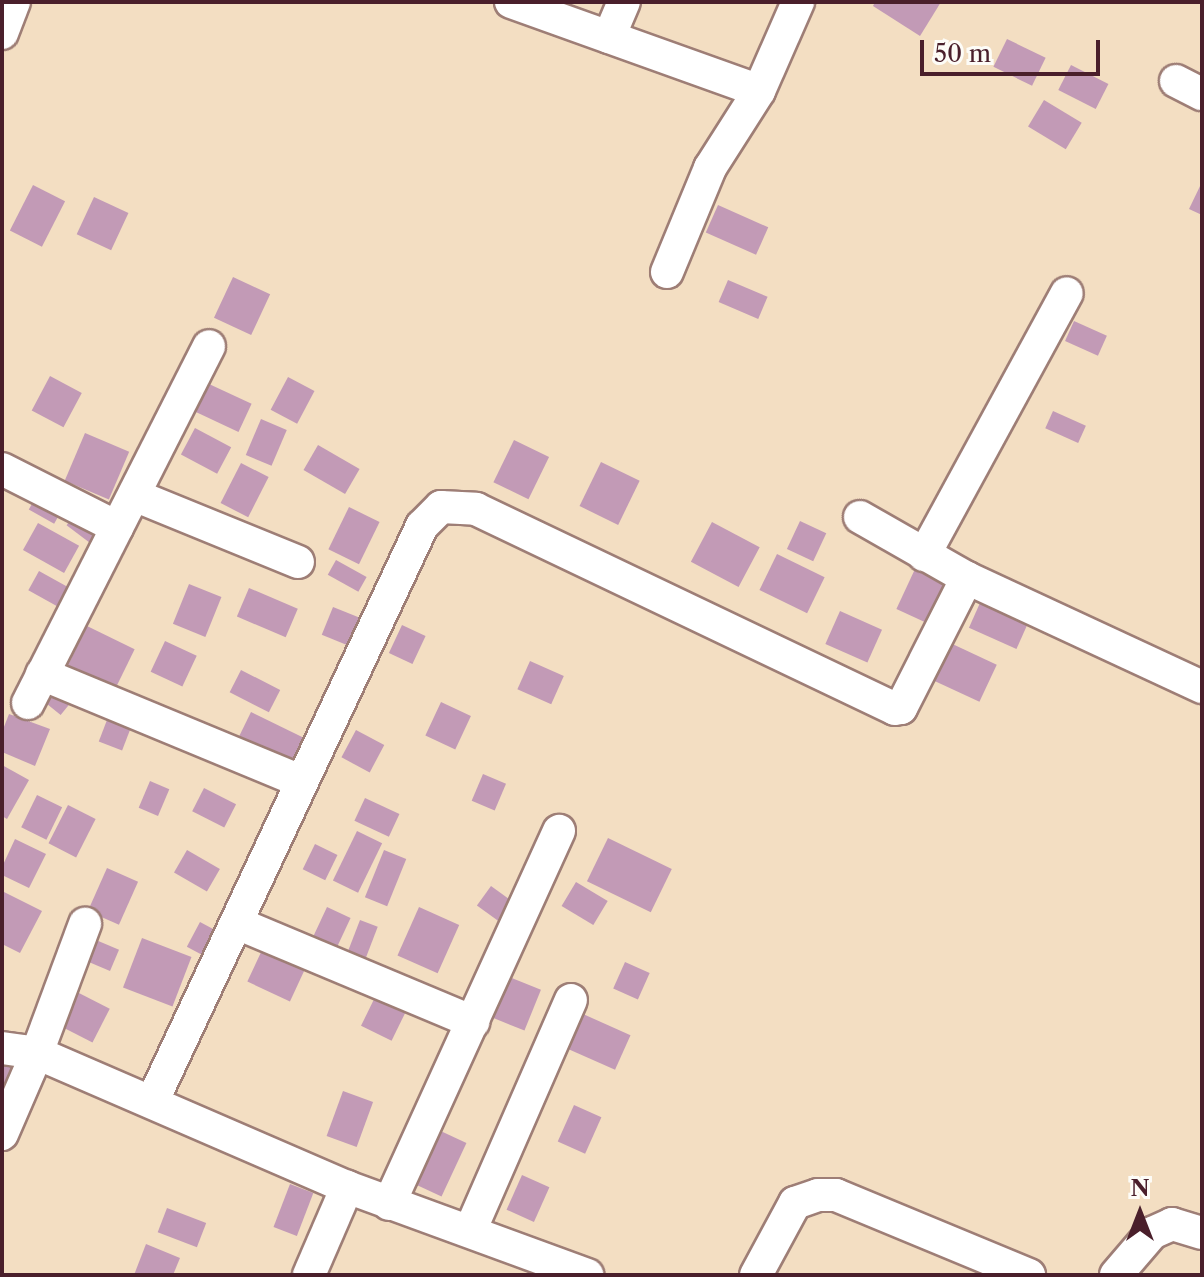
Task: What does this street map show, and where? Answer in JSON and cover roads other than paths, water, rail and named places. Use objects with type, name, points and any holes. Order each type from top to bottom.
[{"type":"street","points":[[2,33],[14,2]]},
{"type":"street","points":[[511,2],[759,91]]},
{"type":"street","points":[[609,37],[624,2]]},
{"type":"street","points":[[667,272],[710,168],[759,91],[798,2]]},
{"type":"street","points":[[924,555],[1067,293]]},
{"type":"street","points":[[209,346],[35,688],[300,781]]},
{"type":"street","points":[[2,469],[117,527]]},
{"type":"street","points":[[134,495],[298,562]]},
{"type":"street","points":[[153,1100],[239,924],[300,781],[422,526],[441,507],[476,509],[895,709],[901,708],[967,578]]},
{"type":"street","points":[[860,517],[967,578],[1202,687]]},
{"type":"street","points":[[389,1204],[559,831]]},
{"type":"street","points":[[2,1134],[37,1053],[85,924]]},
{"type":"street","points":[[239,924],[473,1022]]},
{"type":"street","points":[[470,1231],[571,1000]]},
{"type":"street","points":[[2,1048],[37,1053],[153,1100],[389,1204],[587,1275]]},
{"type":"street","points":[[309,1275],[347,1187]]},
{"type":"street","points":[[756,1275],[795,1203],[818,1195],[836,1195],[1029,1275]]},
{"type":"street","points":[[1116,1275],[1152,1233],[1172,1224],[1202,1233]]}]
